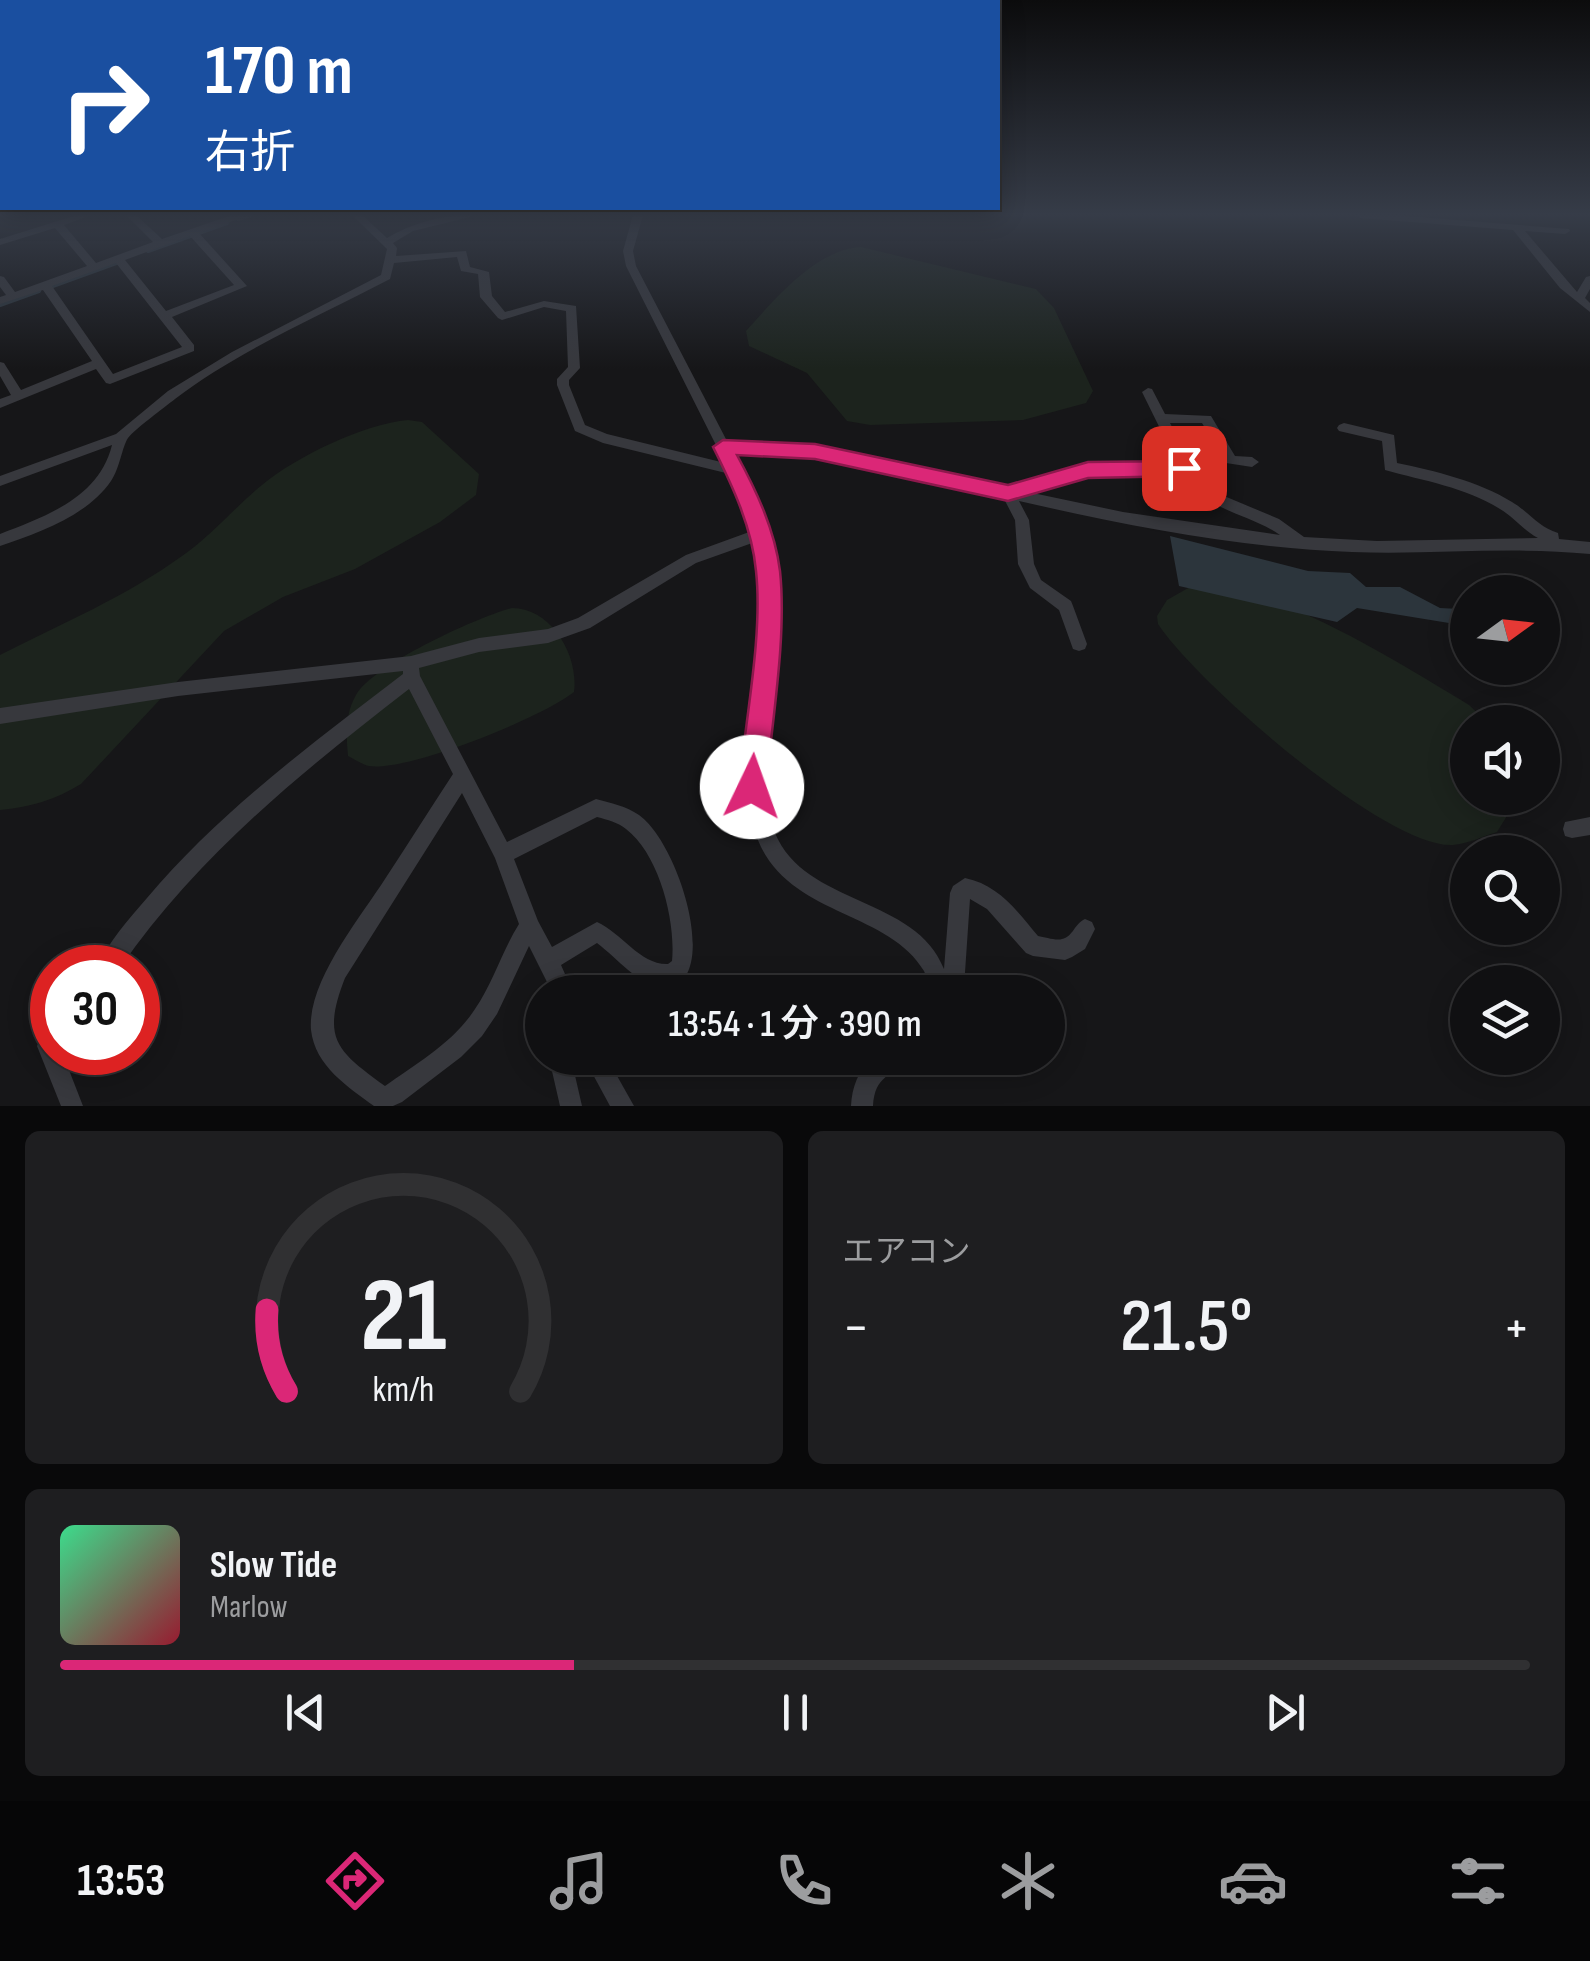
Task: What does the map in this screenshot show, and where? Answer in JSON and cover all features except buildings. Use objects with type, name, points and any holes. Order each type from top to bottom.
[{"type":"street","points":[[0,279],[6,298],[96,267]]},
{"type":"street","points":[[44,285],[110,380],[190,348],[125,267]]},
{"type":"street","points":[[164,316],[241,286],[223,267]]},
{"type":"street","points":[[0,481],[121,438],[174,394],[236,355],[376,283],[386,277],[390,267]]},
{"type":"street","points":[[465,267],[483,272],[486,296],[502,316],[544,304],[572,308],[574,368],[563,379],[563,385],[580,428],[603,438],[735,470]]},
{"type":"street","points":[[630,267],[735,470],[761,534],[768,568],[769,608],[752,787],[770,844],[781,861],[810,886],[926,952],[937,975]]},
{"type":"street","points":[[1548,267],[1590,310]]},
{"type":"street","points":[[1579,298],[1590,279]]},
{"type":"street","points":[[0,404],[99,363]]},
{"type":"street","points":[[0,366],[18,396]]},
{"type":"street","points":[[1148,392],[1194,483],[1212,497],[1274,523],[1302,542]]},
{"type":"street","points":[[1162,418],[1206,420],[1230,460],[1252,462]]},
{"type":"street","points":[[1344,428],[1389,438],[1390,467],[1440,476],[1509,508],[1536,532],[1584,547]]},
{"type":"street","points":[[0,540],[56,518],[89,496],[110,477],[118,461],[121,438]]},
{"type":"street","points":[[723,447],[815,452],[1127,519],[1302,542],[1376,547],[1522,542],[1584,547]]},
{"type":"street","points":[[1008,493],[1088,470],[1184,468]]},
{"type":"street","points":[[1008,493],[1022,520],[1026,564],[1034,584],[1065,606],[1079,644]]},
{"type":"street","points":[[0,716],[178,689],[412,670],[480,644],[548,636],[584,623],[691,559],[761,534]]},
{"type":"street","points":[[412,670],[504,854],[530,926],[555,975]]},
{"type":"street","points":[[122,945],[142,914],[211,840],[412,670]]},
{"type":"street","points":[[462,776],[326,997],[320,1026],[322,1042],[332,1060],[383,1103],[458,1044],[483,1017],[511,954],[530,926]]},
{"type":"street","points":[[504,854],[596,808],[612,810],[640,829],[659,850],[675,893],[683,948],[681,966],[672,974],[660,975],[596,932],[548,961]]},
{"type":"street","points":[[954,975],[960,893],[965,888],[977,888],[1033,946],[1065,950],[1078,942],[1086,928]]},
{"type":"street","points":[[60,1075],[72,1106]]},
{"type":"street","points":[[564,1075],[570,1106]]},
{"type":"street","points":[[605,1075],[623,1106]]},
{"type":"street","points":[[862,1106],[862,1088],[869,1075]]},
{"type":"shaded area","points":[[811,267],[943,267],[1036,289],[1054,308],[1093,391],[1086,403],[1023,420],[870,425],[847,421],[807,373],[749,346],[746,331]]},
{"type":"shaded area","points":[[408,420],[422,422],[479,474],[476,495],[440,522],[355,569],[283,597],[224,631],[81,784],[42,802],[0,810],[0,655],[161,570],[203,540],[262,485],[293,463],[352,435]]},
{"type":"shaded area","points":[[1170,536],[1308,571],[1350,573],[1366,587],[1400,587],[1440,608],[1450,609],[1450,623],[1357,608],[1337,622],[1179,586]]},
{"type":"shaded area","points":[[1197,583],[1263,597],[1337,629],[1469,705],[1450,705],[1450,815],[1508,815],[1497,832],[1450,835],[1450,844],[1423,839],[1340,792],[1250,720],[1179,650],[1158,624],[1157,616],[1167,600]]},
{"type":"shaded area","points":[[512,608],[539,616],[560,636],[572,663],[574,692],[506,728],[443,752],[388,766],[369,766],[348,756],[350,710],[366,683],[427,644]]},
{"type":"waterway","points":[[50,287],[106,267]]},
{"type":"waterway","points":[[0,305],[39,291]]},
{"type":"route","points":[[752,787],[769,608],[768,568],[748,495],[723,447],[815,452],[1008,493],[1088,470],[1184,468]]}]
